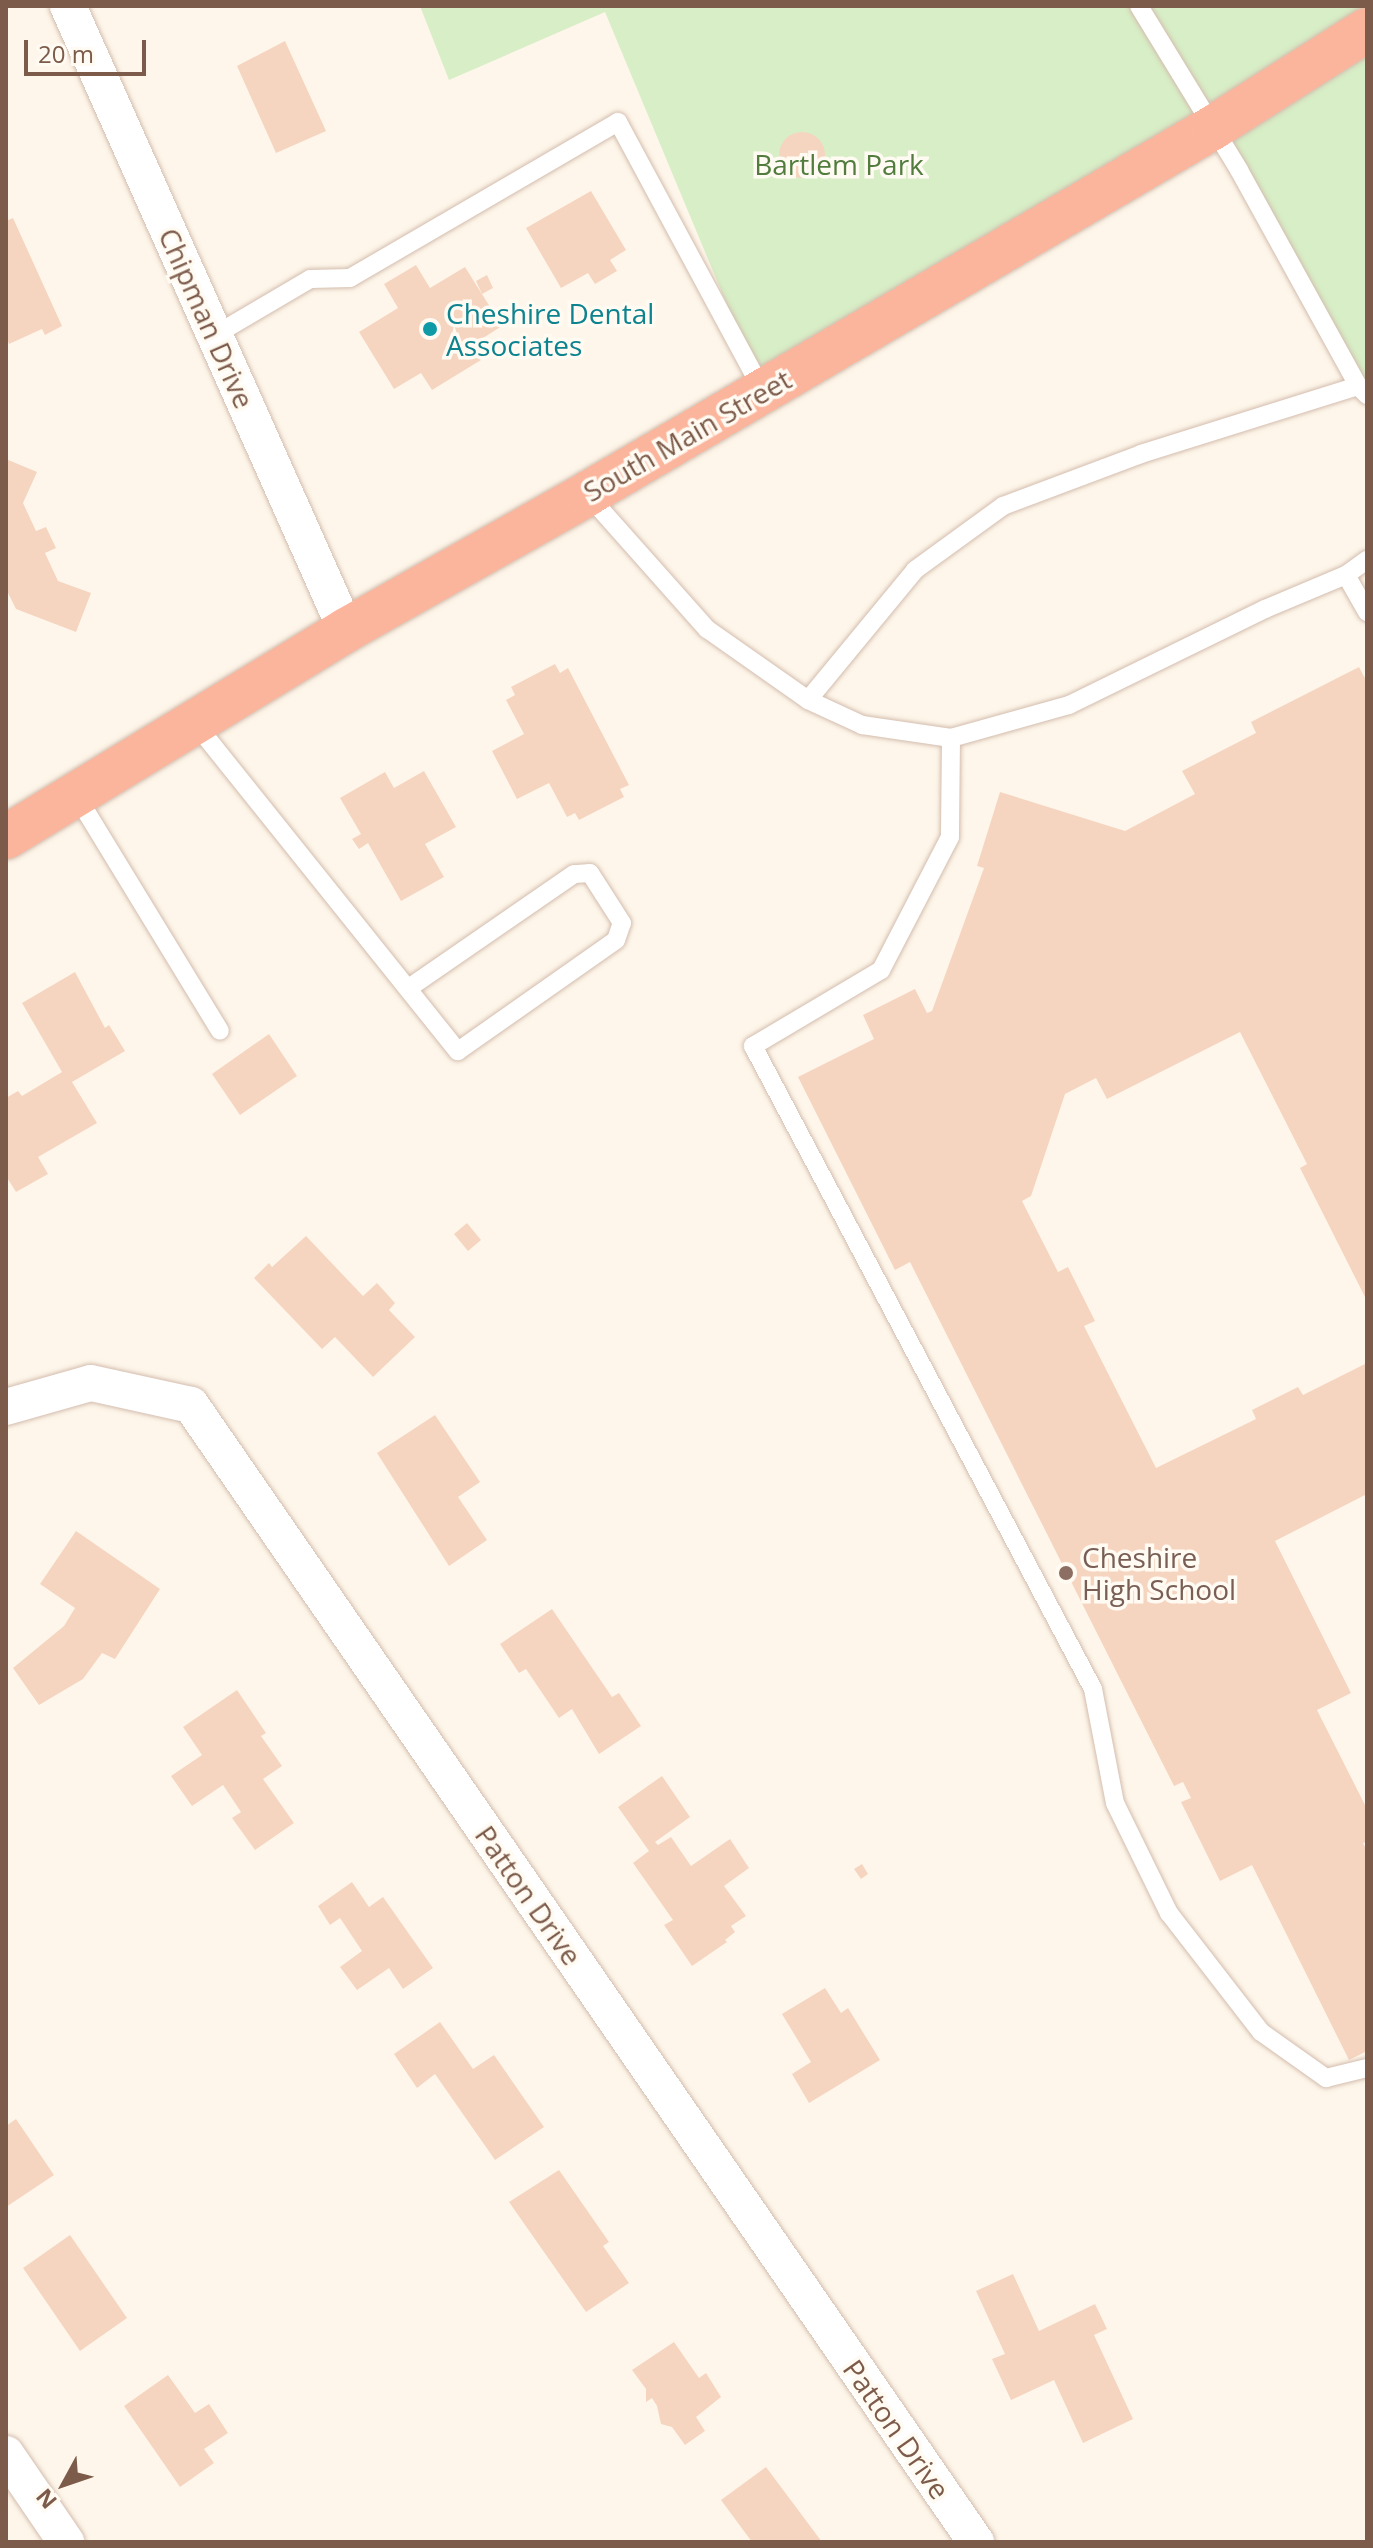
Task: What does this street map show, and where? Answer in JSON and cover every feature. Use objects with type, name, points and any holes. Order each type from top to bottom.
[{"type":"highway","name":"South Main Street","points":[[6,837],[346,630],[587,494],[1214,127],[1367,30]]},
{"type":"street","name":"Chipman Drive","points":[[68,6],[346,630]]},
{"type":"street","name":"Patton Drive","points":[[6,1407],[91,1383],[191,1405],[976,2542]]},
{"type":"street","points":[[6,2454],[66,2542]]},
{"type":"lane","points":[[808,700],[915,570],[1003,506],[1141,454],[1363,391],[1214,127],[1139,6]]},
{"type":"lane","points":[[215,335],[310,279],[350,278],[618,122],[763,391]]},
{"type":"lane","points":[[587,494],[707,629],[808,700],[862,725],[951,738],[1069,705],[1265,609],[1346,575],[1367,560]]},
{"type":"lane","points":[[1346,575],[1367,612]]},
{"type":"lane","points":[[194,722],[458,1051],[616,940],[622,923],[590,873],[574,874],[409,988]]},
{"type":"lane","points":[[951,738],[950,837],[881,970],[753,1046],[1093,1689],[1115,1803],[1169,1913],[1261,2032],[1326,2078],[1367,2068]]},
{"type":"lane","points":[[76,795],[220,1031]]},
{"type":"green space","name":"Bartlem Park","points":[[420,6],[1367,6],[1367,395],[1214,128],[763,391],[605,12],[449,80]]},
{"type":"building","points":[[285,41],[326,131],[276,153],[237,66]]},
{"type":"building","points":[[802,132],[818,139],[825,155],[818,171],[802,178],[786,171],[779,155],[786,139]]},
{"type":"building","points":[[591,191],[626,250],[610,260],[617,271],[595,284],[588,273],[561,288],[526,228]]},
{"type":"building","points":[[13,218],[62,326],[45,335],[42,329],[9,344],[6,336],[6,221]]},
{"type":"building","name":"Cheshire Dental Associates","points":[[416,265],[430,288],[465,267],[502,326],[472,345],[481,360],[432,390],[421,373],[394,389],[359,332],[398,308],[384,284]]},
{"type":"building","points":[[487,275],[493,288],[482,294],[476,281]]},
{"type":"building","points":[[6,459],[37,472],[23,503],[36,531],[46,527],[56,548],[45,553],[58,581],[91,593],[76,632],[16,609],[6,589]]},
{"type":"building","points":[[555,664],[560,673],[568,668],[629,785],[620,789],[624,797],[579,820],[575,813],[567,817],[549,783],[517,799],[492,751],[524,734],[506,700],[515,695],[511,687]]},
{"type":"building","name":"Cheshire High School","points":[[1359,667],[1367,682],[1367,1301],[1300,1168],[1307,1164],[1240,1032],[1107,1099],[1096,1078],[1065,1094],[1031,1196],[1022,1201],[1058,1272],[1068,1267],[1095,1321],[1084,1326],[1156,1468],[1256,1419],[1252,1410],[1298,1387],[1303,1395],[1367,1363],[1367,1494],[1275,1541],[1351,1693],[1317,1710],[1367,1809],[1367,1842],[1363,1843],[1367,1851],[1367,2051],[1349,2060],[1252,1865],[1220,1881],[1181,1802],[1191,1798],[1183,1782],[1174,1786],[910,1262],[895,1270],[798,1077],[874,1039],[863,1015],[915,989],[927,1013],[932,1011],[984,868],[977,866],[1000,792],[1125,831],[1195,794],[1182,771],[1256,733],[1251,722]]},
{"type":"building","points":[[424,771],[456,827],[425,844],[444,877],[401,901],[368,843],[359,849],[352,839],[361,834],[340,798],[385,772],[394,788]]},
{"type":"building","points":[[75,972],[105,1028],[109,1025],[125,1051],[72,1082],[97,1123],[38,1157],[48,1174],[16,1192],[6,1176],[6,1098],[18,1091],[22,1096],[62,1072],[22,1003]]},
{"type":"building","points":[[269,1034],[297,1076],[240,1115],[212,1074]]},
{"type":"building","points":[[467,1223],[481,1240],[468,1251],[454,1234]]},
{"type":"building","points":[[306,1236],[363,1296],[377,1283],[395,1303],[389,1310],[415,1337],[373,1377],[335,1337],[322,1349],[254,1278],[269,1263],[272,1267]]},
{"type":"building","points":[[435,1415],[480,1482],[458,1497],[487,1540],[449,1566],[377,1453]]},
{"type":"building","points":[[76,1531],[160,1589],[115,1659],[102,1653],[83,1679],[39,1705],[13,1668],[64,1626],[75,1608],[40,1584]]},
{"type":"building","points":[[552,1609],[612,1697],[619,1693],[641,1726],[599,1754],[572,1709],[559,1718],[526,1669],[519,1673],[500,1644]]},
{"type":"building","points":[[237,1690],[266,1733],[261,1736],[282,1766],[263,1779],[294,1823],[255,1850],[232,1818],[241,1812],[223,1785],[192,1806],[171,1776],[202,1755],[183,1727]]},
{"type":"building","points":[[662,1776],[690,1817],[655,1842],[658,1845],[671,1837],[691,1866],[730,1839],[749,1868],[724,1886],[746,1916],[731,1926],[735,1932],[725,1940],[727,1942],[692,1966],[664,1925],[673,1920],[633,1863],[649,1851],[618,1807]]},
{"type":"building","points":[[862,1864],[868,1874],[861,1879],[854,1869]]},
{"type":"building","points":[[352,1882],[369,1907],[383,1897],[433,1968],[403,1989],[389,1968],[357,1990],[340,1967],[362,1951],[340,1918],[330,1925],[318,1906]]},
{"type":"building","points":[[825,1988],[841,2013],[848,2008],[880,2060],[809,2103],[792,2074],[811,2062],[782,2014]]},
{"type":"building","points":[[440,2022],[473,2069],[494,2055],[544,2127],[495,2160],[435,2074],[417,2088],[394,2054]]},
{"type":"building","points":[[16,2119],[54,2175],[6,2207],[6,2126]]},
{"type":"building","points":[[559,2170],[609,2242],[603,2246],[629,2283],[586,2312],[509,2202]]},
{"type":"building","points":[[70,2235],[127,2318],[80,2351],[23,2268]]},
{"type":"building","points":[[1013,2274],[1039,2331],[1095,2304],[1107,2329],[1094,2335],[1133,2419],[1083,2443],[1054,2380],[1011,2400],[992,2359],[1005,2354],[976,2291]]},
{"type":"building","points":[[674,2342],[699,2378],[706,2373],[721,2397],[696,2417],[705,2431],[685,2445],[672,2427],[661,2424],[657,2406],[652,2398],[646,2402],[646,2389],[632,2370]]},
{"type":"building","points":[[168,2375],[195,2413],[209,2404],[228,2433],[204,2449],[214,2463],[180,2487],[124,2406]]},
{"type":"building","points":[[766,2467],[822,2542],[752,2542],[721,2500]]},
{"type":"place","name":"Cheshire Dental Associates","points":[[430,329]]},
{"type":"place","name":"Cheshire High School","points":[[1066,1573]]}]
